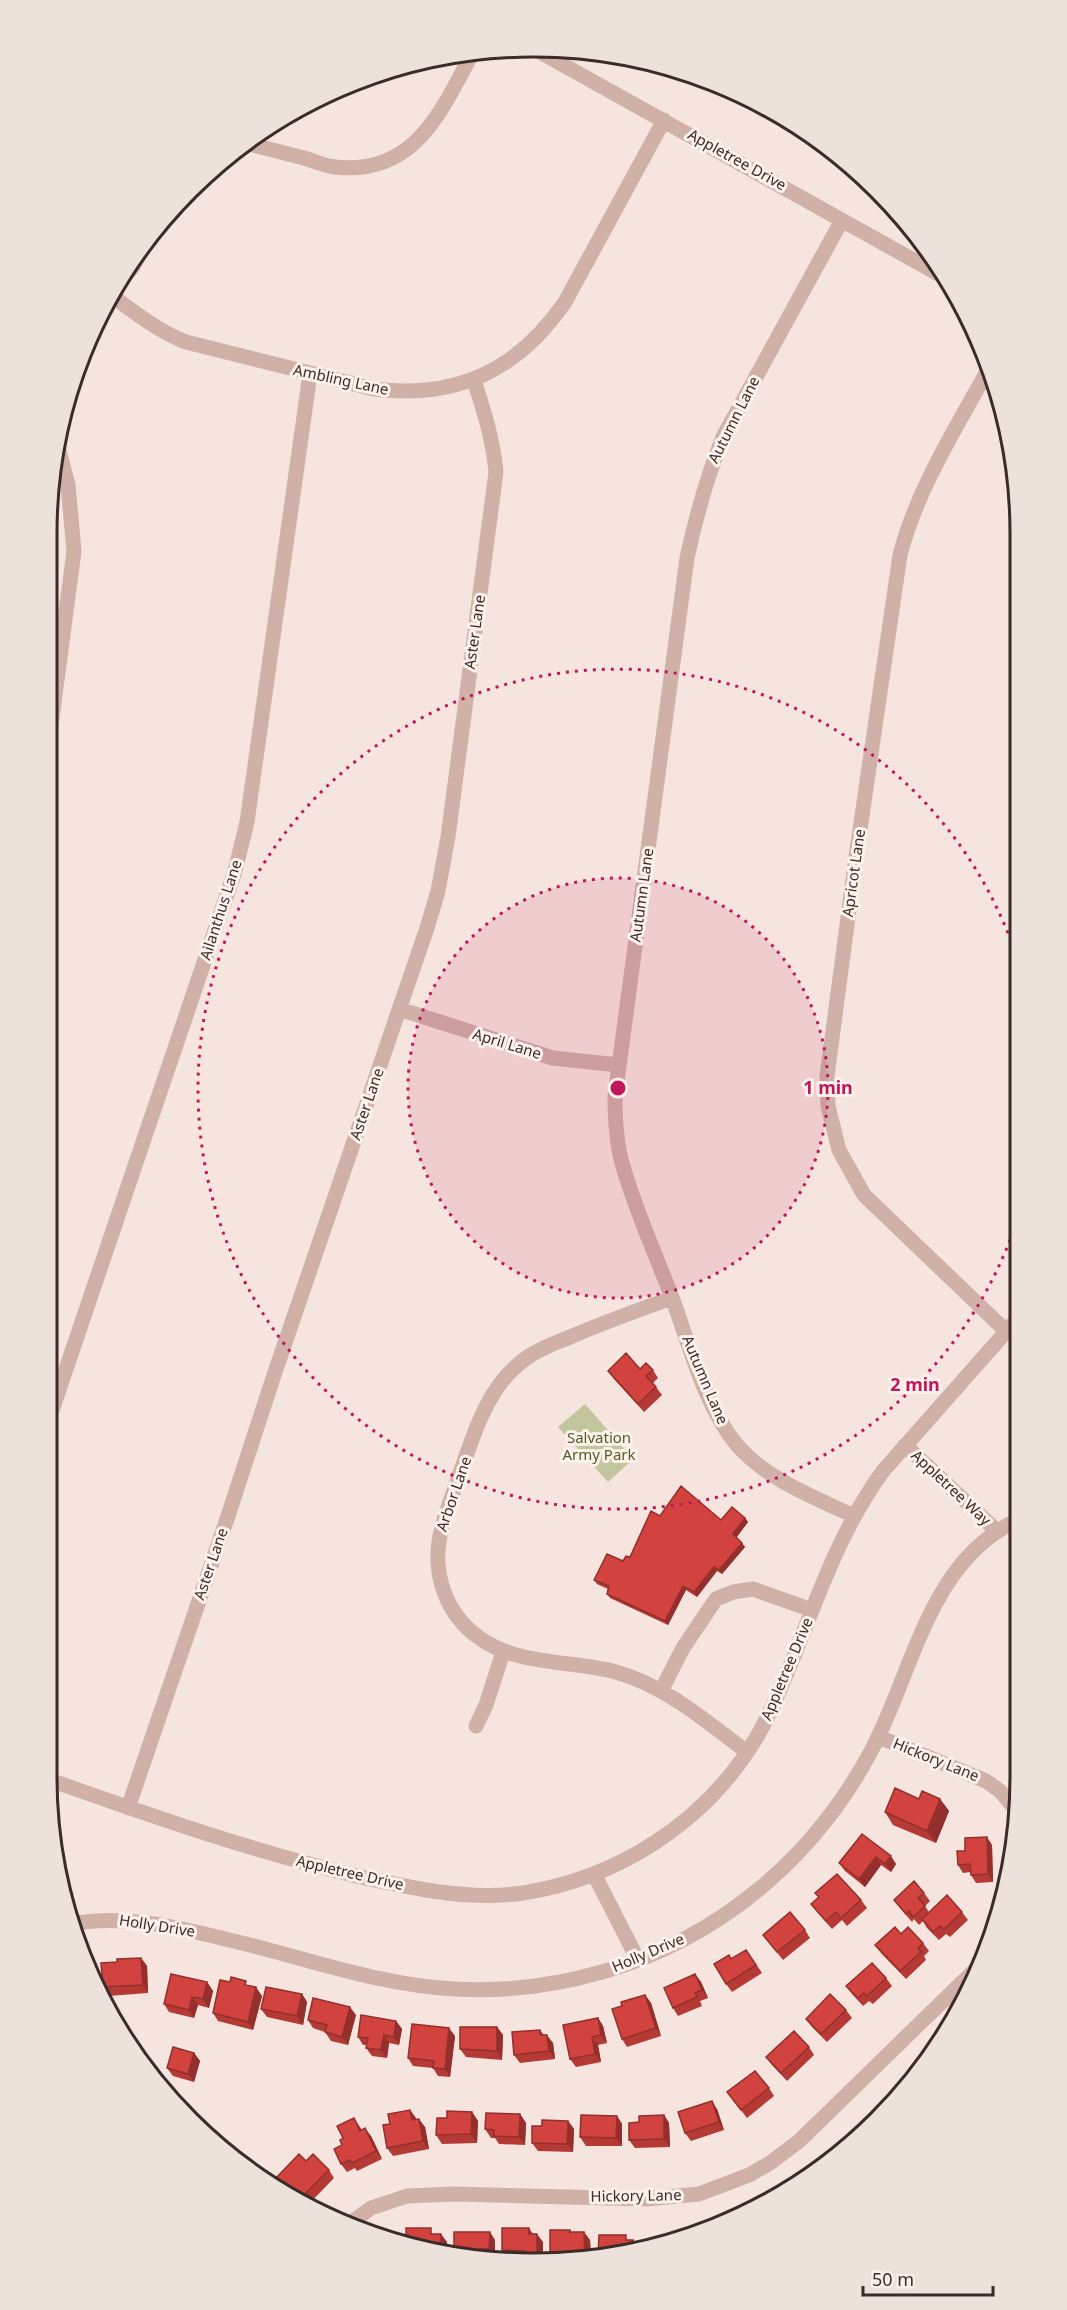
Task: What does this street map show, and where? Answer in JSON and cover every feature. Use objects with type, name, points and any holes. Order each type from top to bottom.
[{"type":"street","name":"Appletree Drive","points":[[550,58],[930,269]]},
{"type":"street","points":[[256,146],[333,167],[379,164],[395,158],[415,144],[431,126],[468,62]]},
{"type":"street","name":"Ambling Lane","points":[[118,300],[148,322],[186,342],[374,389],[403,393],[427,392],[474,380],[510,359],[536,338],[565,302],[664,120]]},
{"type":"street","name":"Autumn Lane","points":[[842,220],[723,437],[708,474],[697,511],[687,558],[615,1095],[616,1127],[621,1162],[639,1215],[720,1422],[737,1445],[755,1462],[781,1479],[854,1516]]},
{"type":"street","name":"Ailanthus Lane","points":[[57,1393],[235,871],[247,822],[310,374]]},
{"type":"street","name":"Apricot Lane","points":[[984,377],[919,499],[906,531],[900,555],[827,1076],[828,1106],[839,1150],[864,1195],[1007,1332]]},
{"type":"street","name":"Aster Lane","points":[[128,1808],[433,909],[448,837],[496,472],[494,447],[474,380]]},
{"type":"street","points":[[57,675],[74,551],[68,486],[62,463]]},
{"type":"street","name":"April Lane","points":[[399,1009],[553,1058],[618,1065]]},
{"type":"street","name":"Arbor Lane","points":[[672,1298],[596,1326],[526,1358],[507,1376],[492,1395],[475,1431],[441,1528],[438,1562],[441,1584],[447,1601],[463,1625],[480,1639],[503,1652],[619,1672],[661,1691],[747,1752]]},
{"type":"street","name":"Appletree Drive","points":[[57,1783],[265,1852],[406,1887],[448,1894],[523,1893],[570,1882],[624,1861],[667,1835],[699,1809],[747,1752],[773,1708],[812,1610],[854,1516],[883,1471],[1010,1328]]},
{"type":"street","name":"Appletree Way","points":[[906,1445],[998,1531]]},
{"type":"street","name":"Holly Drive","points":[[80,1923],[112,1919],[173,1927],[371,1975],[421,1986],[454,1989],[536,1988],[604,1972],[638,1960],[719,1920],[754,1895],[792,1862],[813,1838],[848,1791],[879,1737],[927,1619],[952,1577],[971,1553],[998,1531],[1010,1524]]},
{"type":"street","points":[[661,1691],[683,1648],[716,1599],[733,1592],[753,1589],[812,1610]]},
{"type":"street","points":[[476,1726],[486,1705],[503,1652]]},
{"type":"street","name":"Hickory Lane","points":[[879,1737],[986,1780],[1009,1802]]},
{"type":"street","points":[[594,1874],[638,1960]]},
{"type":"street","name":"Hickory Lane","points":[[356,2219],[371,2208],[407,2196],[454,2194],[646,2199],[680,2197],[723,2186],[770,2163],[798,2142],[964,1980]]},
{"type":"green space","name":"Salvation Army Park","points":[[585,1404],[633,1459],[608,1482],[558,1427]]},
{"type":"building","points":[[626,1353],[640,1369],[646,1363],[653,1370],[646,1376],[656,1387],[638,1404],[608,1371]]},
{"type":"building","points":[[681,1486],[721,1520],[732,1507],[745,1518],[733,1534],[742,1543],[719,1570],[714,1567],[694,1592],[683,1586],[665,1621],[607,1594],[609,1586],[594,1580],[607,1554],[623,1561],[626,1556],[630,1557],[651,1511],[660,1516]]},
{"type":"building","points":[[895,1788],[919,1799],[922,1791],[940,1799],[927,1831],[885,1812]]},
{"type":"building","points":[[862,1834],[891,1856],[885,1864],[876,1857],[859,1879],[839,1863]]},
{"type":"building","points":[[987,1837],[988,1874],[971,1875],[970,1864],[958,1865],[957,1851],[965,1851],[965,1838]]},
{"type":"building","points":[[837,1874],[861,1900],[841,1918],[836,1912],[826,1921],[811,1904],[819,1897],[815,1893]]},
{"type":"building","points":[[914,1881],[924,1893],[918,1898],[925,1906],[913,1917],[909,1911],[906,1914],[894,1900]]},
{"type":"building","points":[[947,1895],[962,1912],[944,1929],[940,1926],[933,1932],[922,1919]]},
{"type":"building","points":[[790,1912],[805,1930],[777,1952],[763,1935]]},
{"type":"building","points":[[895,1927],[901,1934],[908,1927],[923,1943],[918,1949],[921,1952],[900,1971],[875,1945]]},
{"type":"building","points":[[746,1950],[756,1965],[726,1984],[714,1964],[729,1955],[731,1959]]},
{"type":"building","points":[[141,1958],[143,1985],[106,1987],[102,1979],[101,1963],[117,1962],[117,1959]]},
{"type":"building","points":[[872,1963],[886,1978],[867,1996],[864,1993],[858,1998],[846,1986]]},
{"type":"building","points":[[171,1974],[207,1982],[203,1999],[192,1997],[189,2010],[164,2004]]},
{"type":"building","points":[[695,1974],[702,1990],[695,1993],[697,1997],[673,2008],[664,1988]]},
{"type":"building","points":[[231,1977],[246,1981],[245,1985],[256,1987],[248,2022],[213,2013],[220,1980],[230,1982]]},
{"type":"building","points":[[266,1987],[302,1994],[297,2016],[261,2009]]},
{"type":"building","points":[[830,1994],[846,2010],[821,2034],[806,2019]]},
{"type":"building","points":[[645,1995],[656,2028],[622,2039],[612,2009],[622,2006],[621,2002]]},
{"type":"building","points":[[313,1998],[350,2007],[342,2037],[325,2032],[327,2025],[308,2020]]},
{"type":"building","points":[[361,2015],[396,2021],[394,2037],[384,2035],[381,2050],[366,2048],[368,2038],[358,2037]]},
{"type":"building","points":[[598,2018],[601,2035],[592,2037],[595,2054],[570,2059],[563,2025]]},
{"type":"building","points":[[412,2024],[449,2028],[445,2069],[433,2068],[434,2061],[408,2058]]},
{"type":"building","points":[[460,2027],[497,2027],[497,2051],[460,2049]]},
{"type":"building","points":[[540,2030],[540,2035],[547,2035],[549,2051],[514,2055],[512,2032]]},
{"type":"building","points":[[794,2031],[809,2047],[781,2073],[766,2057]]},
{"type":"building","points":[[173,2047],[194,2053],[188,2074],[167,2068]]},
{"type":"building","points":[[755,2071],[769,2088],[741,2110],[727,2092]]},
{"type":"building","points":[[712,2101],[719,2122],[685,2133],[678,2112]]},
{"type":"building","points":[[410,2110],[412,2120],[419,2119],[423,2141],[387,2148],[383,2125],[390,2124],[388,2114]]},
{"type":"building","points":[[447,2111],[472,2112],[471,2134],[436,2135],[437,2118],[447,2118]]},
{"type":"building","points":[[486,2113],[520,2114],[519,2137],[494,2136],[494,2130],[485,2129]]},
{"type":"building","points":[[581,2115],[617,2116],[616,2138],[580,2137]]},
{"type":"building","points":[[664,2115],[664,2139],[629,2140],[629,2123],[639,2122],[639,2116]]},
{"type":"building","points":[[354,2118],[360,2131],[365,2128],[376,2151],[352,2163],[350,2160],[341,2164],[334,2149],[342,2145],[340,2140],[343,2138],[337,2126]]},
{"type":"building","points":[[542,2120],[568,2121],[567,2144],[532,2143],[532,2126],[542,2126]]},
{"type":"building","points":[[299,2154],[306,2161],[313,2154],[329,2170],[305,2194],[276,2178]]},
{"type":"building","points":[[406,2228],[431,2228],[431,2234],[441,2234],[441,2244],[410,2237],[406,2236]]},
{"type":"building","points":[[502,2228],[529,2228],[529,2234],[537,2234],[537,2253],[502,2250]]},
{"type":"building","points":[[550,2230],[584,2232],[585,2250],[550,2252]]},
{"type":"building","points":[[454,2232],[490,2232],[489,2249],[454,2246]]},
{"type":"building","points":[[599,2235],[626,2235],[626,2240],[633,2240],[633,2242],[598,2249]]}]
